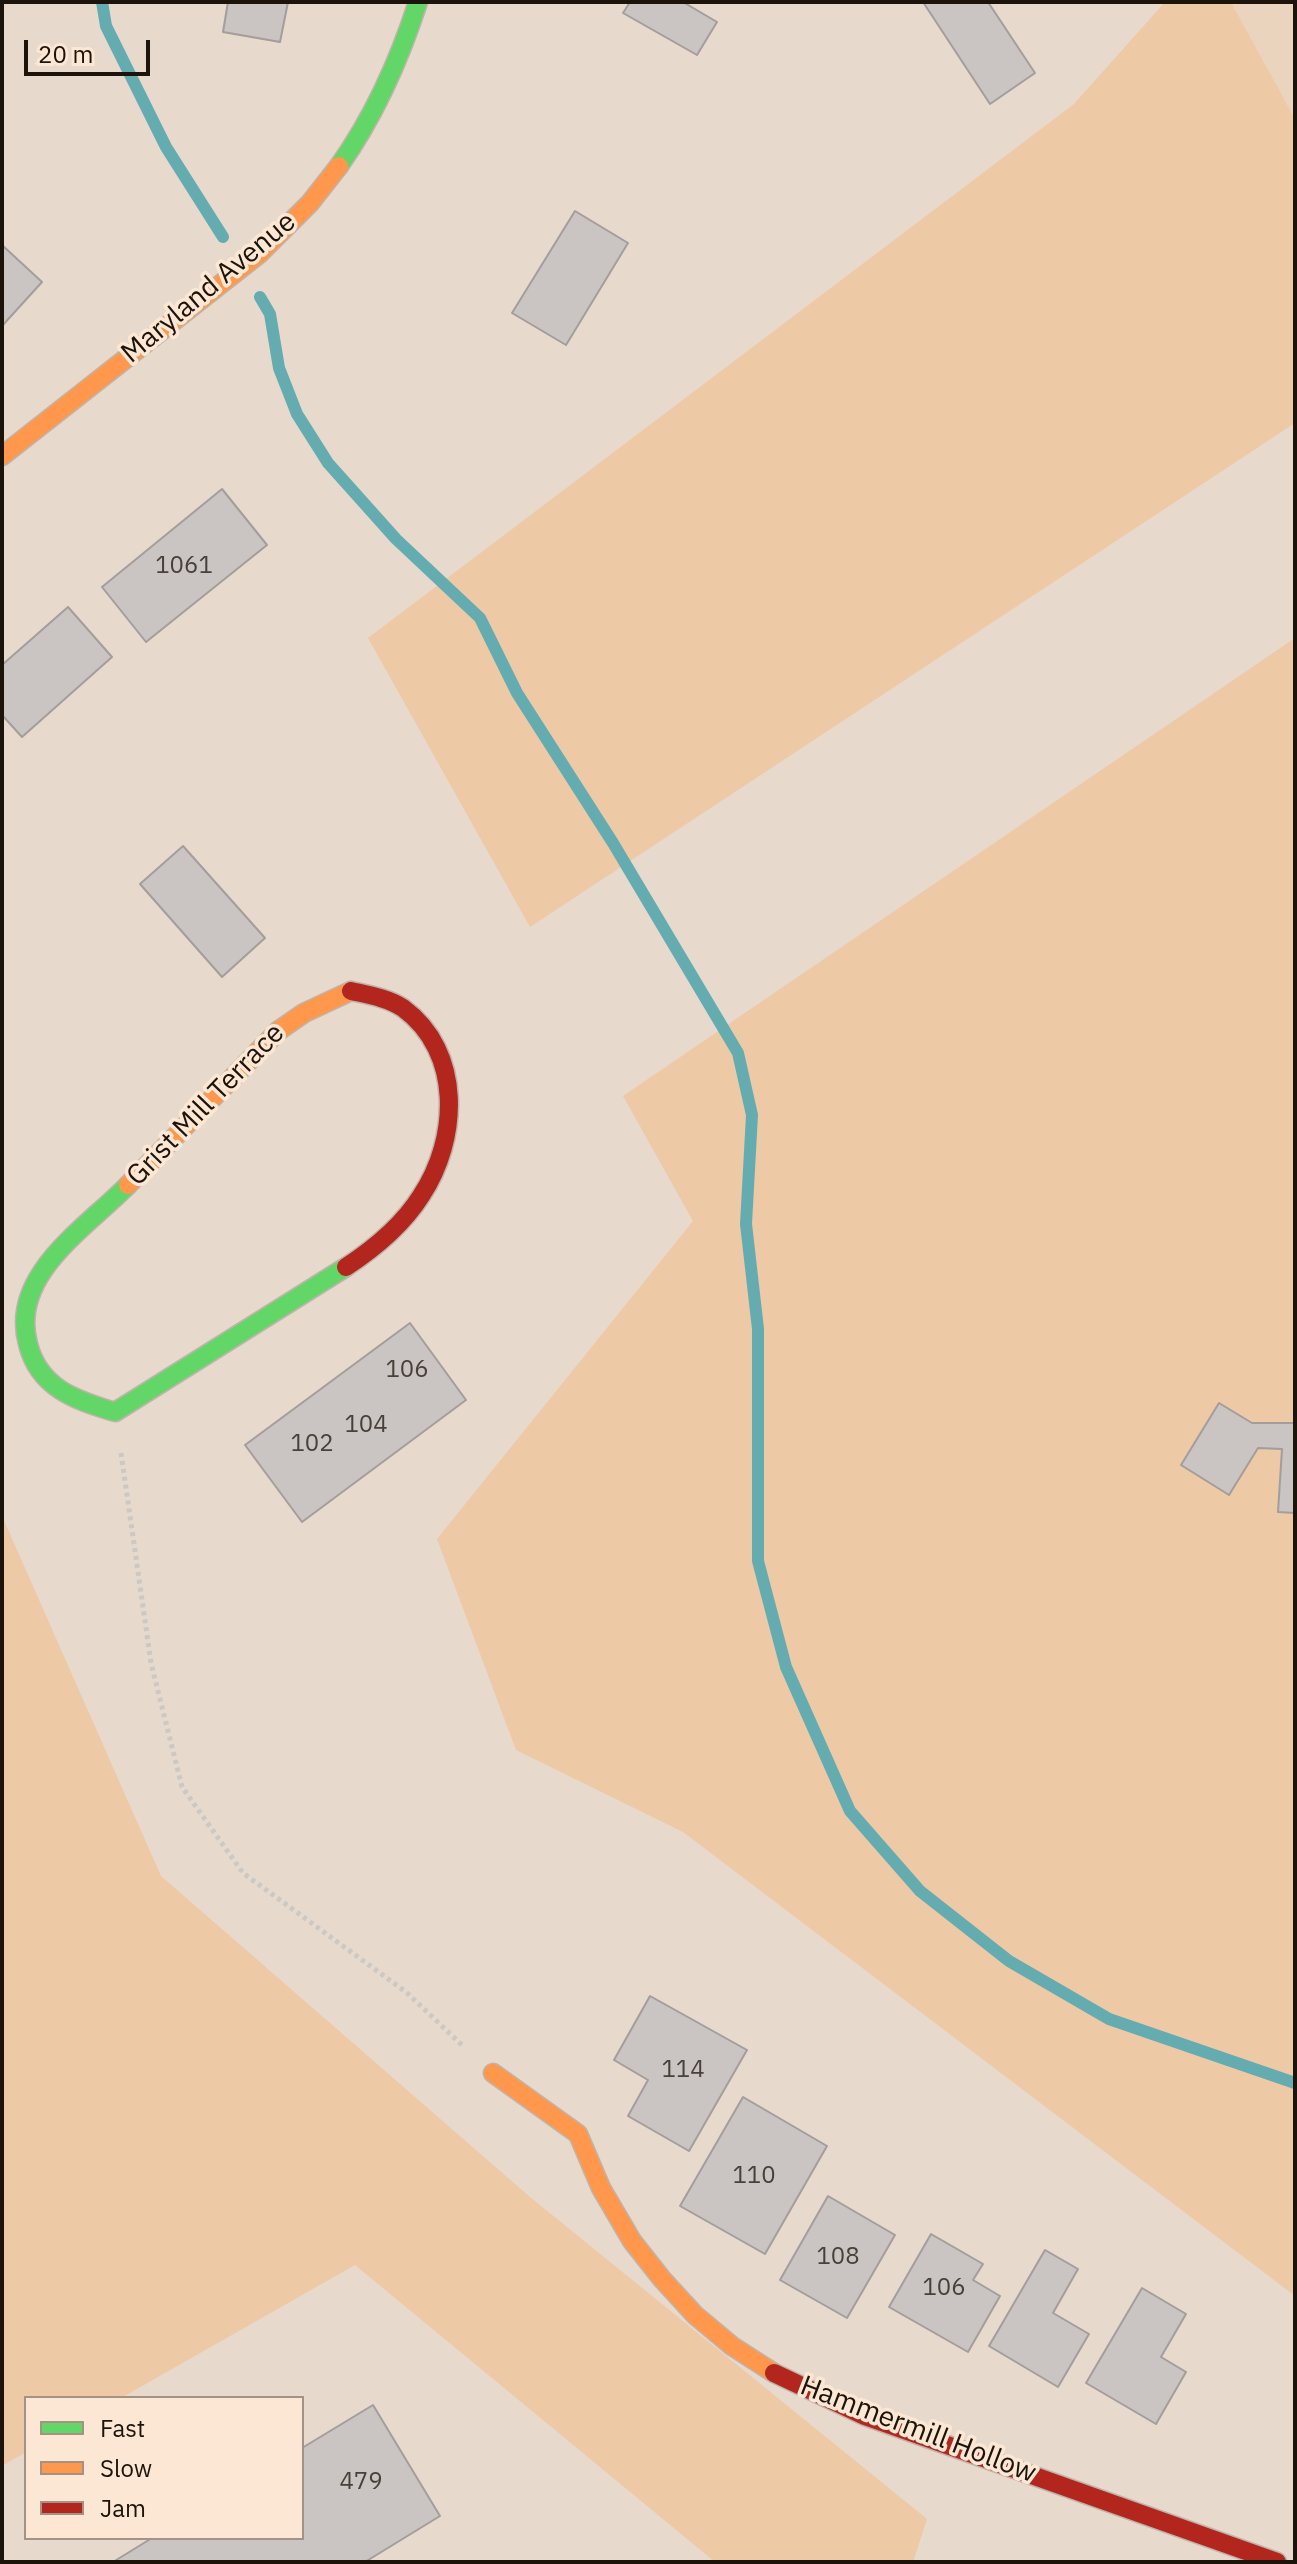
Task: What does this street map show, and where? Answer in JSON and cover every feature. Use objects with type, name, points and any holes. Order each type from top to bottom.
[{"type":"street","name":"Maryland Avenue","points":[[2,456],[287,228],[336,171],[377,107],[408,38],[418,2]]},
{"type":"street","name":"Grist Mill Terrace","points":[[351,991],[378,997],[404,1009],[424,1028],[440,1051],[448,1077],[450,1105],[443,1148],[426,1188],[401,1224],[368,1253],[115,1412],[74,1400],[51,1385],[35,1366],[25,1341],[22,1315],[28,1292],[39,1275],[63,1246],[91,1223],[241,1069],[263,1042],[289,1020],[319,1003],[351,991]]},
{"type":"street","name":"Hammermill Hollow","points":[[493,2073],[578,2134],[601,2188],[632,2241],[662,2279],[695,2315],[732,2346],[773,2373],[865,2416],[1277,2562]]},
{"type":"path","points":[[115,1412],[151,1663],[182,1787],[243,1873],[406,1992],[493,2073]]},
{"type":"shaded area","points":[[1165,2],[1231,2],[1295,119],[1295,423],[530,927],[368,638],[1074,104]]},
{"type":"shaded area","points":[[1231,2],[1295,2],[1295,119]]},
{"type":"shaded area","points":[[1295,638],[1295,2296],[683,1832],[516,1750],[437,1539],[693,1221],[623,1096]]},
{"type":"shaded area","points":[[2,1516],[161,1876],[530,2197],[927,2519],[913,2562],[715,2562],[355,2265],[125,2396],[24,2396],[24,2453],[2,2466]]},
{"type":"building","points":[[228,2],[288,2],[280,42],[223,32]]},
{"type":"building","points":[[630,2],[683,2],[717,22],[697,55],[623,13]]},
{"type":"building","points":[[923,2],[988,2],[1035,73],[990,104]]},
{"type":"building","points":[[575,211],[628,243],[566,345],[512,313]]},
{"type":"building","points":[[2,245],[42,282],[2,326]]},
{"type":"building","points":[[222,489],[267,545],[146,642],[102,587]]},
{"type":"building","points":[[68,607],[112,657],[22,737],[2,715],[2,665]]},
{"type":"building","points":[[183,846],[265,938],[222,977],[140,884]]},
{"type":"building","points":[[410,1323],[466,1400],[302,1522],[245,1445]]},
{"type":"building","points":[[1219,1403],[1252,1423],[1295,1423],[1295,1513],[1278,1512],[1282,1449],[1258,1448],[1229,1495],[1181,1465]]},
{"type":"building","points":[[650,1996],[747,2050],[689,2151],[628,2116],[648,2080],[614,2060]]},
{"type":"building","points":[[743,2097],[827,2146],[765,2254],[680,2206]]},
{"type":"building","points":[[828,2196],[895,2235],[847,2318],[780,2280]]},
{"type":"building","points":[[931,2234],[983,2264],[973,2280],[1000,2296],[968,2352],[889,2307]]},
{"type":"building","points":[[1045,2250],[1078,2269],[1053,2313],[1089,2334],[1058,2387],[989,2346]]},
{"type":"building","points":[[1142,2288],[1186,2314],[1161,2357],[1186,2372],[1156,2424],[1086,2383]]},
{"type":"building","points":[[373,2405],[440,2516],[365,2562],[113,2562],[149,2540],[304,2540],[304,2447]]},
{"type":"waterway","points":[[102,2],[106,26],[166,147],[223,237]]},
{"type":"waterway","points":[[260,297],[270,314],[279,368],[297,414],[328,463],[396,539],[480,618],[517,693],[613,843],[738,1053],[752,1115],[746,1224],[758,1329],[758,1561],[786,1667],[850,1811],[920,1891],[1009,1961],[1109,2019],[1295,2083]]},
{"type":"traffic: fast","points":[[339,166],[385,87],[418,2]]},
{"type":"traffic: fast","points":[[128,1185],[55,1255],[30,1296],[25,1319],[28,1344],[41,1372],[61,1390],[86,1402],[115,1412],[346,1267]]},
{"type":"traffic: slow","points":[[2,456],[259,254],[310,203],[339,166]]},
{"type":"traffic: slow","points":[[128,1185],[278,1031],[304,1013],[351,991]]},
{"type":"traffic: slow","points":[[493,2073],[578,2134],[601,2188],[632,2241],[662,2279],[695,2315],[732,2346],[774,2373]]},
{"type":"traffic: jam","points":[[346,1267],[387,1236],[421,1196],[443,1149],[449,1097],[445,1072],[423,1026],[397,1005],[351,991]]},
{"type":"traffic: jam","points":[[774,2373],[865,2416],[1277,2562]]}]
